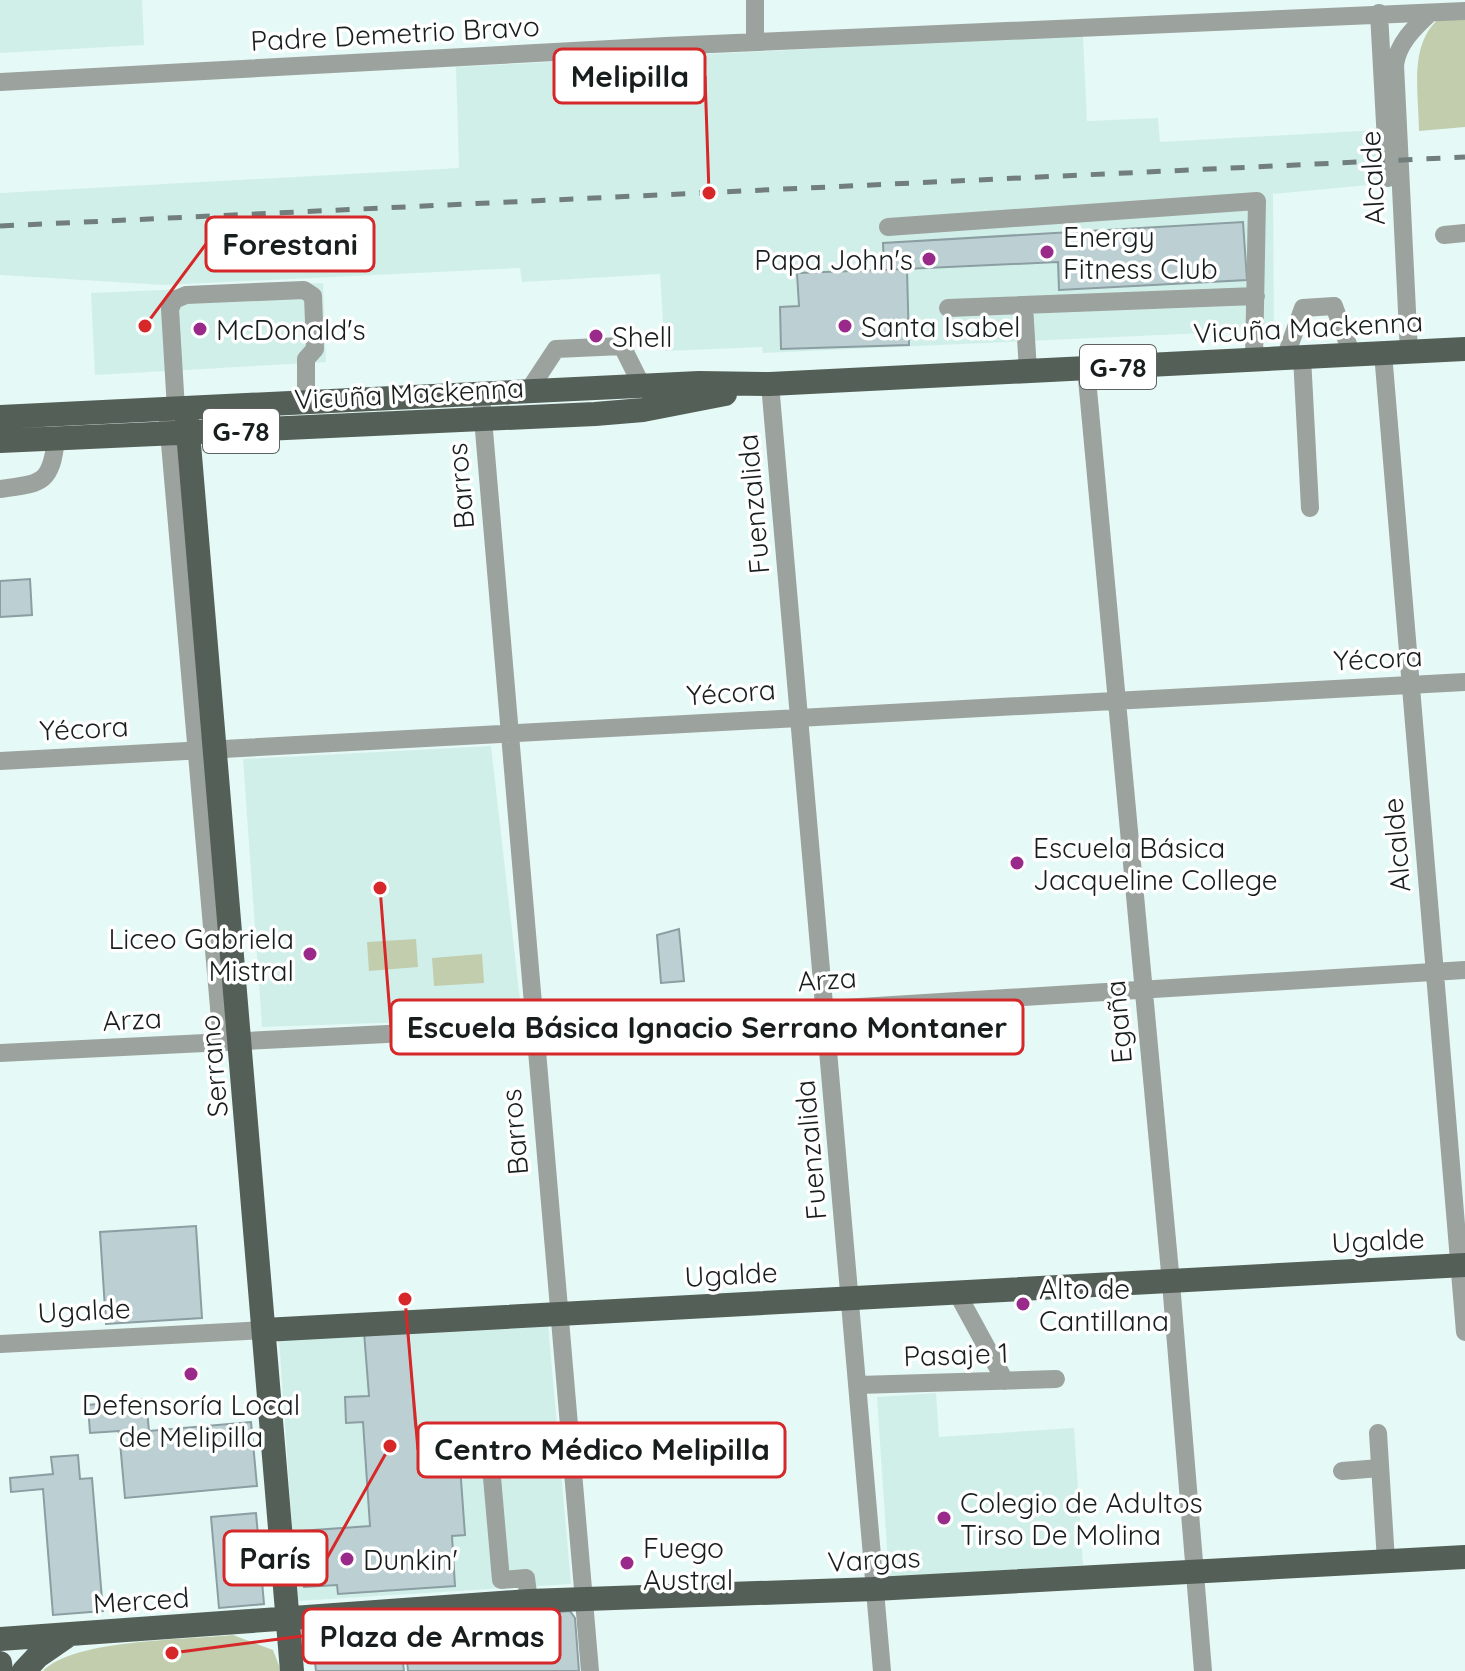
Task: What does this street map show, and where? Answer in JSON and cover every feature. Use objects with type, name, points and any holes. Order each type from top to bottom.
[{"type":"main road","name":"Vicuña Mackenna","points":[[0,441],[179,434],[482,408],[527,393],[1465,349]]},
{"type":"main road","name":"Vicuña Mackenna","points":[[0,417],[306,403],[643,410],[770,384]]},
{"type":"main road","name":"Serrano","points":[[176,409],[231,1042],[264,1330],[292,1671]]},
{"type":"main road","name":"Ugalde","points":[[264,1330],[1462,1266]]},
{"type":"main road","name":"Vargas","points":[[287,1620],[529,1601],[875,1589],[1465,1557]]},
{"type":"main road","name":"Merced","points":[[0,1639],[287,1620]]},
{"type":"main road","points":[[238,1623],[275,1644],[292,1671]]},
{"type":"main road","points":[[24,1671],[38,1656],[70,1634]]},
{"type":"main road","points":[[0,1663],[1,1671]]},
{"type":"street","points":[[755,0],[755,42]]},
{"type":"street","name":"Padre Demetrio Bravo","points":[[0,82],[755,42],[1465,11]]},
{"type":"street","name":"Alcalde","points":[[1379,13],[1411,684],[1462,1266],[1465,1332]]},
{"type":"street","name":"Alcalde","points":[[1397,352],[1395,65],[1405,40],[1430,13]]},
{"type":"street","points":[[888,227],[1257,201],[1254,360]]},
{"type":"street","points":[[1444,235],[1465,233]]},
{"type":"street","points":[[176,409],[170,309],[174,300],[186,295],[304,290],[313,296],[315,349],[306,359],[306,403]]},
{"type":"street","points":[[948,308],[1256,296]]},
{"type":"street","points":[[1024,305],[1028,371]]},
{"type":"street","points":[[1310,508],[1293,358],[1303,308],[1334,306],[1352,355]]},
{"type":"street","points":[[527,393],[556,349],[622,346],[642,386]]},
{"type":"street","name":"Egaña","points":[[1086,368],[1171,1283],[1203,1671]]},
{"type":"street","name":"Fuenzalida","points":[[770,384],[882,1671]]},
{"type":"street","name":"Barros","points":[[482,408],[532,1027],[590,1671]]},
{"type":"street","points":[[0,489],[40,483],[49,473],[56,439]]},
{"type":"street","name":"Yécora","points":[[0,761],[801,715],[1465,682]]},
{"type":"street","name":"Arza","points":[[0,1053],[532,1027],[1465,970]]},
{"type":"street","points":[[957,1293],[1005,1381]]},
{"type":"street","name":"Ugalde","points":[[0,1344],[264,1330]]},
{"type":"street","name":"Pasaje 1","points":[[858,1385],[1056,1379]]},
{"type":"street","points":[[1378,1433],[1386,1561]]},
{"type":"street","points":[[529,1601],[526,1578],[501,1580],[491,1466],[572,1458]]},
{"type":"street","points":[[1342,1471],[1380,1468]]},
{"type":"shaded area","points":[[0,0],[142,0],[144,45],[0,53]]},
{"type":"shaded area","points":[[1465,4],[1465,127],[1419,131],[1417,74],[1424,40],[1432,25],[1446,13]]},
{"type":"shaded area","points":[[1083,35],[1087,121],[1158,118],[1160,142],[1378,130],[1379,184],[1273,194],[1274,330],[763,353],[762,347],[665,351],[660,274],[522,282],[520,268],[164,285],[0,275],[0,193],[459,168],[456,67]]},
{"type":"shaded area","points":[[323,283],[326,362],[95,375],[91,293]]},
{"type":"shaded area","points":[[491,746],[522,1018],[262,1027],[243,759]]},
{"type":"shaded area","points":[[416,939],[418,967],[369,971],[367,942]]},
{"type":"shaded area","points":[[482,954],[484,983],[434,986],[432,958]]},
{"type":"shaded area","points":[[548,1324],[571,1584],[297,1601],[279,1339]]},
{"type":"shaded area","points":[[936,1393],[939,1437],[1074,1428],[1083,1565],[889,1578],[877,1397]]},
{"type":"shaded area","points":[[233,1635],[273,1650],[281,1671],[43,1671],[58,1660],[104,1647]]},
{"type":"building","points":[[1243,222],[1247,280],[1059,290],[1058,262],[884,270],[883,243]]},
{"type":"building","name":"Santa Isabel","points":[[907,269],[909,345],[781,349],[780,307],[799,306],[797,273]]},
{"type":"building","points":[[30,579],[32,615],[0,617],[0,581]]},
{"type":"building","points":[[679,929],[684,981],[661,983],[657,935]]},
{"type":"building","points":[[196,1226],[202,1318],[106,1324],[100,1232]]},
{"type":"building","points":[[408,1329],[415,1427],[457,1424],[465,1535],[452,1536],[455,1586],[338,1594],[337,1585],[304,1587],[300,1531],[370,1526],[363,1422],[346,1423],[345,1397],[369,1396],[364,1332]]},
{"type":"building","points":[[146,1399],[149,1431],[251,1422],[257,1486],[125,1498],[119,1431],[90,1433],[88,1405]]},
{"type":"building","points":[[78,1455],[80,1479],[92,1478],[103,1611],[53,1615],[43,1489],[11,1492],[10,1478],[53,1474],[51,1457]]},
{"type":"building","points":[[256,1513],[264,1604],[219,1608],[211,1517]]},
{"type":"building","points":[[570,1611],[575,1618],[579,1671],[408,1671],[404,1626]]},
{"type":"building","points":[[398,1621],[404,1671],[316,1671],[311,1630]]},
{"type":"railway","points":[[0,226],[1465,157]]},
{"type":"place","name":"Melipilla","points":[[709,193]]},
{"type":"place","name":"Energy Fitness Club","points":[[1047,252]]},
{"type":"place","name":"Papa John's","points":[[929,259]]},
{"type":"place","name":"Forestani","points":[[145,326]]},
{"type":"place","name":"Santa Isabel","points":[[845,326]]},
{"type":"place","name":"McDonald's","points":[[200,329]]},
{"type":"place","name":"Shell","points":[[596,336]]},
{"type":"place","name":"Escuela Básica Jacqueline College","points":[[1017,863]]},
{"type":"place","name":"Escuela Básica Ignacio Serrano Montaner","points":[[380,888]]},
{"type":"place","name":"Liceo Gabriela Mistral","points":[[310,954]]},
{"type":"place","name":"Centro Médico Melipilla","points":[[405,1299]]},
{"type":"place","name":"Alto de Cantillana","points":[[1023,1304]]},
{"type":"place","name":"Defensoría Local de Melipilla","points":[[191,1374]]},
{"type":"place","name":"París","points":[[390,1446]]},
{"type":"place","name":"Colegio de Adultos Tirso De Molina","points":[[944,1518]]},
{"type":"place","name":"Dunkin'","points":[[347,1559]]},
{"type":"place","name":"Fuego Austral","points":[[627,1563]]},
{"type":"place","name":"Plaza de Armas","points":[[172,1653]]}]
